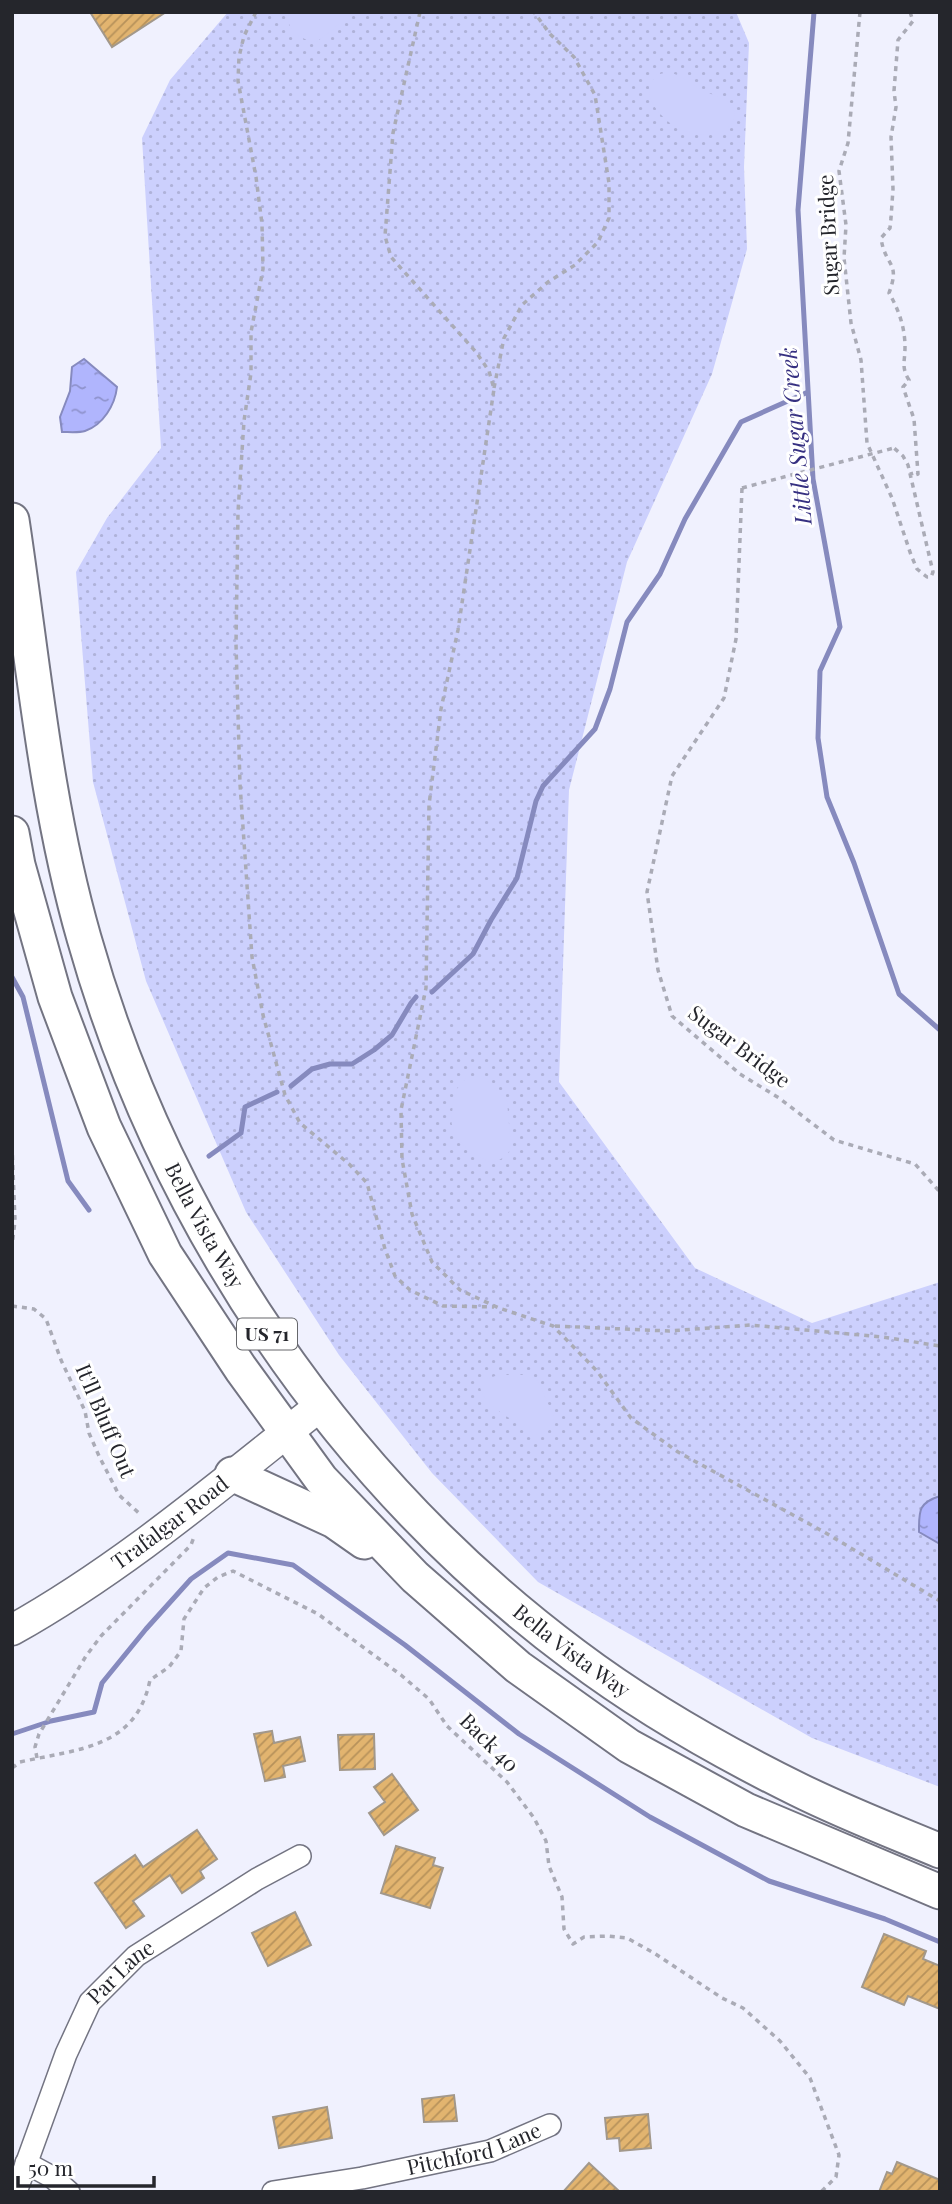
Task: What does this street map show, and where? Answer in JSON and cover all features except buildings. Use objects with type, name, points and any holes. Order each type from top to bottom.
[{"type":"main road","name":"Bella Vista Way","points":[[12,520],[53,803],[83,936],[114,1032],[153,1128],[214,1249],[268,1335],[320,1406],[375,1471],[469,1569],[574,1655],[661,1713],[786,1784],[940,1851]]},
{"type":"main road","name":"US 71","points":[[12,833],[18,866],[55,997],[104,1127],[165,1254],[285,1433],[321,1479],[415,1577],[518,1667],[629,1746],[746,1810],[940,1892]]},
{"type":"main road","points":[[232,1474],[334,1521],[415,1577]]},
{"type":"street","name":"Trafalgar Road","points":[[12,1630],[63,1601],[320,1406]]},
{"type":"street","name":"Par Lane","points":[[16,2192],[66,2054],[90,2002],[136,1956],[257,1879],[300,1856]]},
{"type":"street","name":"Pitchford Lane","points":[[273,2192],[362,2178],[490,2151],[550,2125]]},
{"type":"street","points":[[26,2163],[52,2177],[69,2192]]},
{"type":"path","points":[[256,12],[244,36],[239,57],[238,81],[256,177],[263,258],[251,332],[251,373],[239,486],[236,645],[240,784],[252,957],[263,1015],[285,1094],[300,1123],[349,1164],[366,1183],[395,1276],[411,1290],[443,1306],[499,1308]]},
{"type":"path","points":[[420,12],[393,133],[385,236],[391,257],[476,352],[489,371],[494,389]]},
{"type":"path","points":[[534,12],[550,34],[574,57],[595,95],[609,183],[609,218],[598,242],[575,265],[548,282],[522,305],[504,338],[458,630],[441,709],[429,805],[426,988],[401,1110],[402,1158],[412,1214],[432,1262],[460,1290],[499,1308],[553,1326],[669,1331],[750,1325],[883,1337],[940,1346]]},
{"type":"path","name":"Sugar Bridge","points":[[860,12],[848,143],[839,171],[846,225],[844,258],[851,323],[861,360],[867,443],[892,498],[918,569],[927,577],[931,577],[933,572],[908,465],[894,448],[742,488],[736,639],[724,698],[672,776],[647,891],[659,970],[672,1016],[740,1074],[779,1098],[834,1140],[915,1164],[940,1192]]},
{"type":"path","points":[[908,465],[912,476],[918,474],[914,419],[903,387],[909,380],[903,371],[905,346],[901,319],[889,293],[895,277],[881,238],[890,228],[891,218],[891,137],[896,107],[894,91],[898,40],[913,21],[910,12]]},
{"type":"path","points":[[12,1145],[15,1221],[12,1246]]},
{"type":"path","name":"It'll Bluff Out","points":[[12,1307],[34,1309],[46,1319],[61,1360],[85,1411],[92,1441],[119,1494],[140,1515],[149,1520],[162,1516],[178,1516]]},
{"type":"path","points":[[553,1326],[597,1371],[631,1418],[678,1452],[824,1532],[940,1601]]},
{"type":"path","points":[[37,1758],[35,1747],[39,1734],[86,1656],[101,1636],[191,1545],[195,1534],[191,1525],[178,1516]]},
{"type":"path","name":"Back 40","points":[[12,1768],[20,1762],[100,1744],[126,1728],[146,1701],[150,1680],[169,1667],[181,1651],[184,1619],[204,1588],[218,1577],[233,1571],[318,1614],[429,1699],[447,1726],[507,1782],[534,1818],[546,1841],[549,1866],[562,1897],[564,1929],[573,1944],[584,1937],[627,1938],[722,1998],[743,2008],[780,2041],[810,2078],[839,2155],[835,2177],[821,2192]]},
{"type":"shaded area","points":[[228,12],[736,12],[749,43],[744,167],[747,249],[712,374],[627,562],[569,790],[559,1082],[695,1268],[812,1323],[940,1282],[940,1787],[812,1738],[538,1582],[432,1473],[339,1355],[246,1212],[146,981],[93,782],[76,572],[107,518],[161,448],[142,138],[170,80]]},
{"type":"shaded area","points":[[289,12],[349,12],[333,30],[316,42],[295,33],[289,24]]},
{"type":"shaded area","points":[[668,72],[730,103],[734,118],[730,126],[715,134],[706,135],[680,129],[667,120],[651,101],[649,86],[656,75]]},
{"type":"shaded area","points":[[483,1076],[507,1101],[511,1148],[507,1155],[496,1162],[487,1161],[468,1150],[454,1135],[451,1120],[455,1091],[467,1077]]},
{"type":"shaded area","points":[[498,1375],[530,1375],[538,1381],[554,1417],[549,1430],[543,1434],[535,1434],[487,1401],[480,1386],[487,1379]]},
{"type":"water","points":[[84,359],[117,387],[116,394],[107,414],[97,424],[83,432],[62,432],[60,417],[70,391],[72,367]]},
{"type":"water","points":[[940,1496],[940,1544],[919,1532],[919,1525],[921,1509],[927,1502]]},
{"type":"waterway","name":"Little Sugar Creek","points":[[814,12],[798,210],[813,479],[840,627],[820,671],[818,738],[827,797],[854,863],[899,994],[940,1030]]},
{"type":"waterway","points":[[432,992],[473,954],[517,878],[536,801],[543,786],[595,729],[610,689],[627,622],[660,574],[685,519],[741,422],[808,392]]},
{"type":"waterway","points":[[12,977],[23,997],[68,1181],[89,1210]]},
{"type":"waterway","points":[[291,1086],[312,1069],[330,1064],[352,1064],[374,1050],[392,1035],[416,997]]},
{"type":"waterway","points":[[209,1156],[241,1133],[245,1107],[277,1092]]},
{"type":"waterway","points":[[12,1734],[51,1721],[94,1712],[102,1683],[146,1629],[191,1579],[228,1553],[293,1565],[405,1645],[519,1734],[650,1817],[769,1881],[885,1919],[940,1942]]}]
